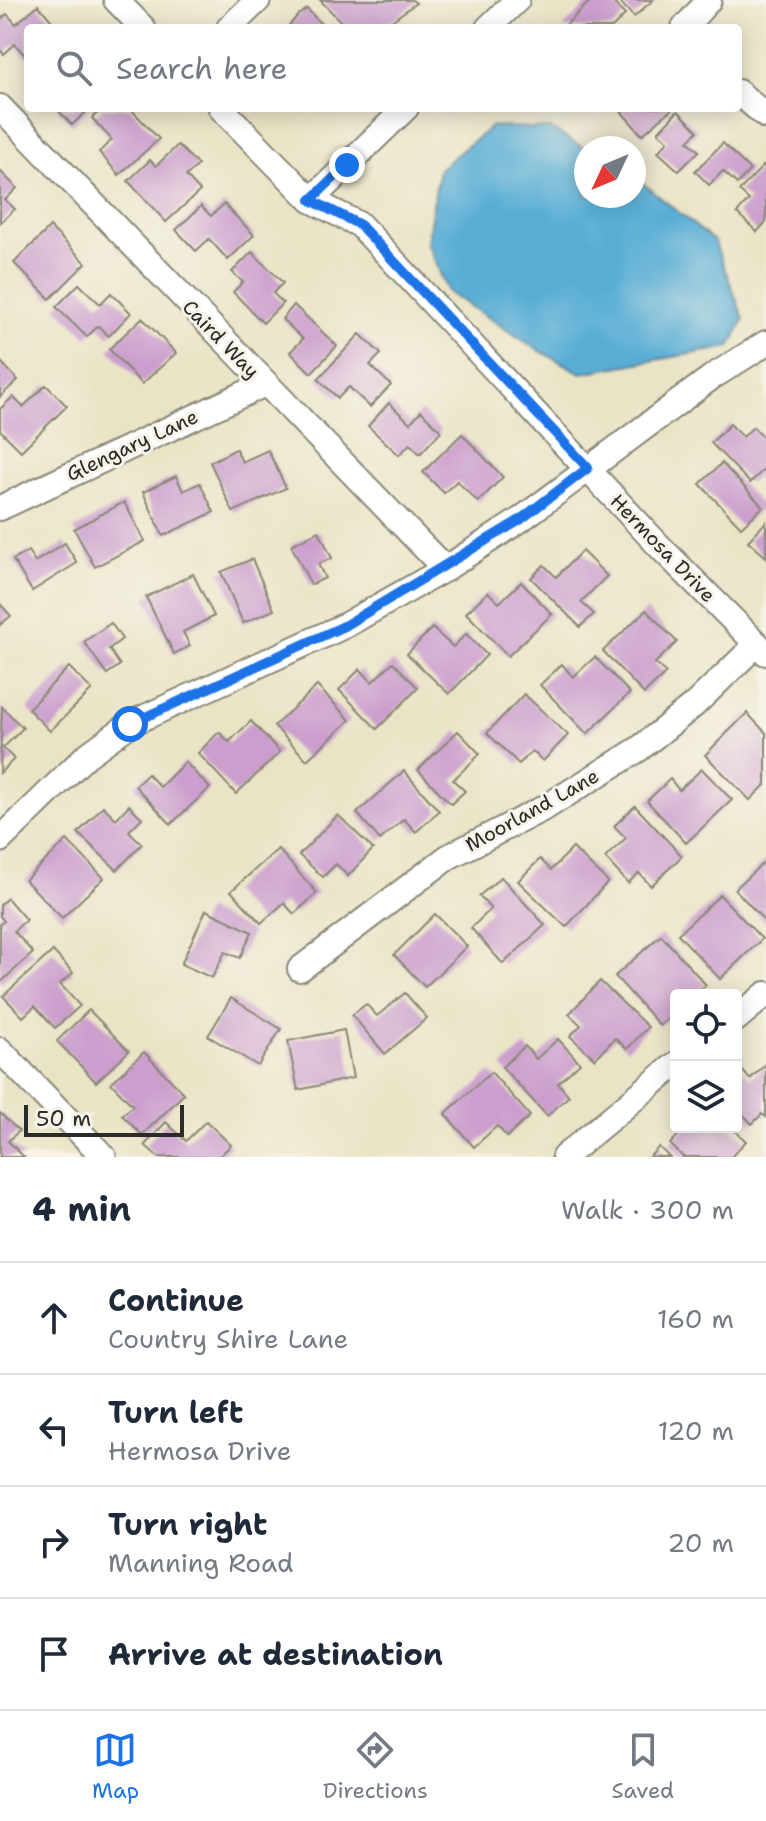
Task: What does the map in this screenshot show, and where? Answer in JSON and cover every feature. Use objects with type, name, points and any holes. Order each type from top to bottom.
[{"type":"street","points":[[116,0],[139,24]]},
{"type":"street","points":[[233,24],[258,0]]},
{"type":"street","points":[[492,24],[517,0]]},
{"type":"street","points":[[688,24],[709,0]]},
{"type":"street","points":[[742,95],[766,116]]},
{"type":"street","name":"Caird Way","points":[[0,107],[265,384],[382,500],[445,569]]},
{"type":"street","name":"Hermosa Drive","points":[[225,112],[311,200],[360,225],[762,649]]},
{"type":"street","points":[[311,200],[402,112]]},
{"type":"street","points":[[0,840],[86,756],[130,724],[344,626],[445,569],[520,520],[712,377],[766,343]]},
{"type":"street","name":"Glengary Lane","points":[[4,499],[265,384]]},
{"type":"street","name":"Moorland Lane","points":[[300,969],[448,857],[546,807],[639,749],[762,649]]},
{"type":"street","points":[[742,1014],[766,994]]},
{"type":"street","points":[[0,1050],[104,1157]]},
{"type":"street","points":[[564,1157],[670,1069]]},
{"type":"water","points":[[492,126],[551,129],[574,142],[574,208],[646,208],[646,186],[714,241],[744,319],[730,347],[581,373],[540,351],[448,292],[427,242],[439,169]]},
{"type":"building","points":[[320,0],[412,0],[416,3],[387,24],[343,24]]},
{"type":"building","points":[[591,0],[611,0],[625,15],[616,24],[567,24]]},
{"type":"building","points":[[618,0],[653,0],[634,17]]},
{"type":"building","points":[[38,5],[55,24],[24,24],[24,54],[15,44],[4,54],[0,50],[0,20],[7,14],[16,24]]},
{"type":"building","points":[[307,9],[321,24],[290,24]]},
{"type":"building","points":[[60,112],[86,112],[72,125]]},
{"type":"building","points":[[99,112],[134,112],[159,139],[119,175],[99,152],[112,140],[92,118]]},
{"type":"building","points":[[622,112],[668,112],[642,135]]},
{"type":"building","points":[[679,112],[698,131],[688,141],[699,151],[679,171],[658,152],[668,141],[658,132]]},
{"type":"building","points":[[723,143],[750,170],[737,184],[723,171],[709,185],[695,171]]},
{"type":"building","points":[[178,145],[198,165],[186,176],[200,191],[166,222],[128,181],[150,160],[156,166]]},
{"type":"building","points":[[763,166],[766,169],[766,222],[757,232],[737,213],[749,200],[739,191]]},
{"type":"building","points":[[0,171],[17,188],[5,200],[15,209],[0,223]]},
{"type":"building","points":[[224,204],[254,235],[228,260],[209,239],[196,251],[176,230],[201,206],[211,216]]},
{"type":"building","points":[[50,227],[86,263],[50,299],[14,263]]},
{"type":"building","points":[[252,252],[283,283],[273,293],[283,303],[263,323],[233,292],[243,282],[232,272]]},
{"type":"building","points":[[79,284],[100,304],[111,293],[131,313],[109,336],[98,326],[87,337],[56,307]]},
{"type":"building","points":[[294,305],[337,346],[311,373],[290,352],[303,339],[282,319]]},
{"type":"building","points":[[142,318],[176,353],[142,384],[109,349]]},
{"type":"building","points":[[360,334],[381,354],[370,365],[391,385],[370,407],[349,387],[338,398],[318,379]]},
{"type":"building","points":[[0,361],[18,380],[0,397]]},
{"type":"building","points":[[46,385],[67,406],[21,451],[0,430],[0,409],[13,397],[23,407]]},
{"type":"building","points":[[389,403],[410,423],[421,411],[441,431],[420,454],[410,444],[399,455],[368,426]]},
{"type":"building","points":[[730,424],[743,437],[753,427],[766,440],[766,467],[750,483],[711,443]]},
{"type":"building","points":[[462,434],[503,477],[478,502],[457,481],[444,493],[423,472]]},
{"type":"building","points":[[236,449],[242,462],[268,450],[286,488],[233,512],[210,462]]},
{"type":"building","points":[[722,463],[763,507],[741,527],[700,484]]},
{"type":"building","points":[[176,476],[183,491],[200,483],[214,512],[163,536],[143,492]]},
{"type":"building","points":[[124,502],[145,541],[95,567],[74,529]]},
{"type":"building","points":[[766,522],[766,557],[748,541]]},
{"type":"building","points":[[319,531],[332,558],[318,564],[325,578],[311,585],[291,545]]},
{"type":"building","points":[[65,543],[77,563],[32,591],[13,560],[28,551],[35,562]]},
{"type":"building","points":[[582,551],[607,576],[581,602],[594,614],[580,627],[531,578],[544,565],[556,577]]},
{"type":"building","points":[[252,559],[274,610],[243,623],[221,572]]},
{"type":"building","points":[[193,574],[214,616],[183,632],[190,646],[174,654],[146,597]]},
{"type":"building","points":[[521,582],[552,614],[508,656],[466,613],[488,592],[499,603]]},
{"type":"building","points":[[0,604],[11,616],[0,625]]},
{"type":"building","points":[[646,610],[677,642],[655,663],[666,673],[644,694],[603,651]]},
{"type":"building","points":[[111,623],[122,639],[109,649],[120,665],[107,674],[84,642]]},
{"type":"building","points":[[432,628],[453,647],[466,634],[487,655],[449,694],[407,654]]},
{"type":"building","points":[[595,657],[630,693],[587,734],[540,685],[562,664],[573,677]]},
{"type":"building","points":[[393,662],[418,688],[377,729],[339,690],[360,669],[372,682]]},
{"type":"building","points":[[69,667],[92,690],[50,731],[28,709]]},
{"type":"building","points":[[317,686],[350,720],[307,760],[274,726]]},
{"type":"building","points":[[524,694],[568,735],[543,761],[532,751],[519,764],[487,733]]},
{"type":"building","points":[[2,707],[23,728],[3,748],[14,759],[0,773]]},
{"type":"building","points":[[747,713],[766,733],[766,784],[750,800],[705,755]]},
{"type":"building","points":[[251,721],[280,752],[236,794],[198,753],[219,732],[229,742]]},
{"type":"building","points":[[458,731],[480,754],[453,780],[465,791],[451,804],[418,770]]},
{"type":"building","points":[[185,762],[210,788],[171,824],[135,786],[148,774],[160,787]]},
{"type":"building","points":[[702,769],[732,800],[686,843],[647,801],[670,779],[679,790]]},
{"type":"building","points":[[404,771],[439,811],[416,832],[404,819],[380,840],[357,813]]},
{"type":"building","points":[[129,805],[142,818],[129,831],[142,844],[117,870],[78,833],[103,806],[116,819]]},
{"type":"building","points":[[635,806],[682,856],[651,886],[639,873],[628,883],[605,858],[626,838],[614,826]]},
{"type":"building","points":[[338,815],[373,849],[348,876],[336,864],[323,877],[299,855]]},
{"type":"building","points":[[67,840],[104,878],[62,918],[25,880]]},
{"type":"building","points":[[573,848],[608,882],[566,927],[518,881],[540,859],[551,870]]},
{"type":"building","points":[[278,849],[317,893],[294,914],[284,903],[261,923],[231,891]]},
{"type":"building","points":[[766,860],[766,923],[735,889]]},
{"type":"building","points":[[501,877],[545,925],[503,964],[471,928],[491,909],[479,896]]},
{"type":"building","points":[[720,895],[762,939],[720,979],[678,934]]},
{"type":"building","points":[[7,898],[26,920],[14,931],[33,953],[0,983],[0,924],[4,921],[0,916],[0,905]]},
{"type":"building","points":[[206,910],[252,932],[240,958],[225,952],[212,978],[181,964]]},
{"type":"building","points":[[435,914],[467,946],[425,987],[394,955]]},
{"type":"building","points":[[661,935],[706,985],[701,989],[670,989],[670,1017],[660,1026],[615,976]]},
{"type":"building","points":[[53,951],[73,973],[60,984],[80,1006],[55,1028],[35,1006],[23,1017],[3,996]]},
{"type":"building","points":[[600,981],[648,1027],[627,1049],[615,1038],[595,1059],[570,1036],[581,1025],[569,1014]]},
{"type":"building","points":[[405,993],[427,1018],[385,1054],[352,1015],[366,1004],[377,1016]]},
{"type":"building","points":[[231,998],[281,1029],[258,1066],[208,1036]]},
{"type":"building","points":[[89,1010],[129,1051],[96,1082],[57,1041]]},
{"type":"building","points":[[344,1030],[353,1078],[298,1090],[288,1041]]},
{"type":"building","points":[[558,1039],[580,1063],[558,1083],[569,1096],[547,1116],[502,1067],[525,1046],[536,1059]]},
{"type":"building","points":[[144,1052],[184,1094],[142,1135],[122,1115],[133,1106],[111,1083]]},
{"type":"building","points":[[766,1064],[766,1117],[762,1114],[752,1124],[742,1113],[742,1070],[750,1079]]},
{"type":"building","points":[[491,1072],[530,1116],[507,1137],[497,1126],[474,1147],[445,1114]]},
{"type":"building","points":[[0,1113],[19,1131],[8,1141],[24,1157],[0,1157]]},
{"type":"building","points":[[206,1121],[231,1145],[219,1157],[158,1157],[145,1145],[166,1122],[186,1141]]},
{"type":"building","points":[[680,1133],[737,1133],[746,1141],[731,1157],[683,1157],[670,1144]]},
{"type":"building","points":[[659,1147],[669,1157],[649,1157]]},
{"type":"route","points":[[130,724],[344,626],[445,569],[520,520],[588,468],[360,225],[311,200],[347,165]]}]
